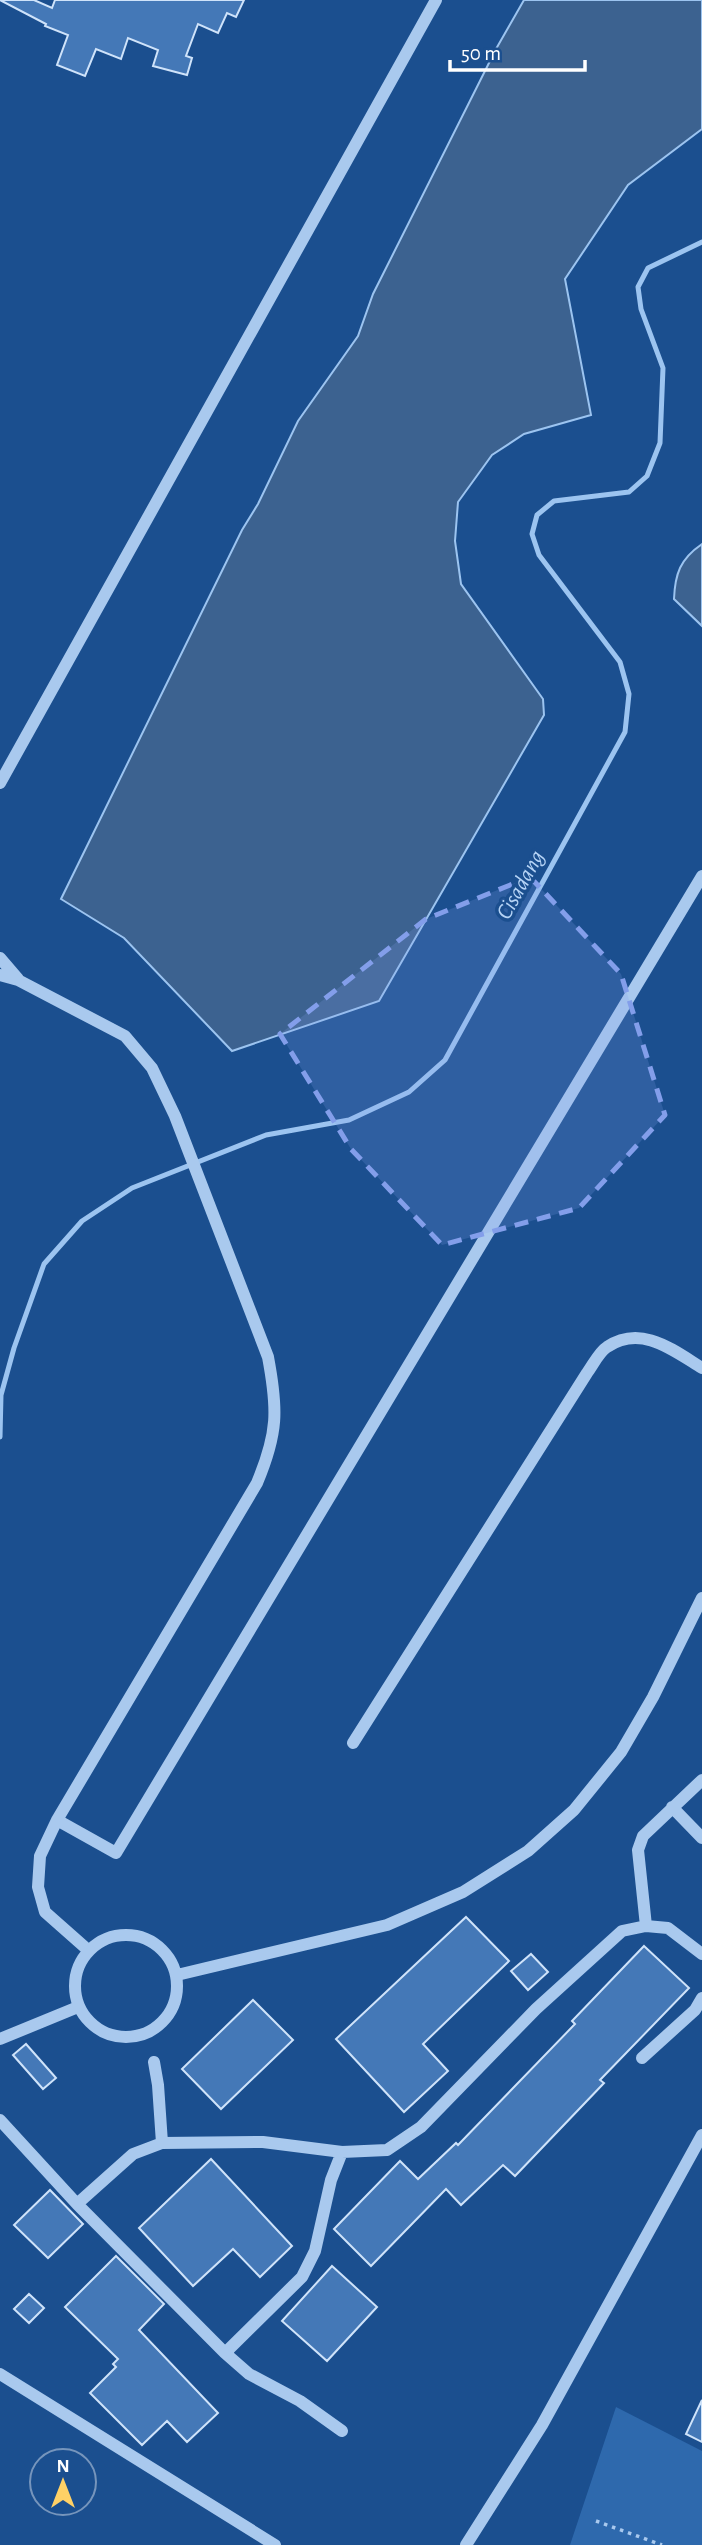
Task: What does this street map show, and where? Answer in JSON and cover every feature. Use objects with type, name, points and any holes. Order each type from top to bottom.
[{"type":"lane","points":[[0,783],[436,0]]},
{"type":"lane","points":[[57,1820],[116,1853],[702,876]]},
{"type":"lane","points":[[0,958],[18,980]]},
{"type":"lane","points":[[0,975],[18,980],[125,1036],[152,1068],[175,1115],[268,1357],[276,1399],[271,1448],[257,1483],[57,1820],[40,1856],[38,1887],[45,1912],[89,1950]]},
{"type":"lane","points":[[353,1743],[587,1373],[606,1348],[631,1336],[664,1344],[702,1368]]},
{"type":"lane","points":[[177,1975],[387,1925],[463,1892],[528,1851],[574,1810],[621,1752],[697,1617],[702,1598]]},
{"type":"lane","points":[[646,1926],[638,1850],[643,1836],[702,1780]]},
{"type":"lane","points":[[671,1807],[702,1838]]},
{"type":"lane","points":[[77,2204],[133,2154],[162,2143],[263,2142],[342,2152],[387,2150],[421,2127],[536,2009],[622,1931],[646,1926],[668,1928],[702,1954]]},
{"type":"lane","points":[[111,1936],[138,1936],[164,1950],[177,1975],[177,2000],[164,2022],[142,2036],[117,2038],[93,2027],[78,2007],[75,1977],[89,1950],[111,1936]]},
{"type":"lane","points":[[642,2057],[695,2010],[702,1998]]},
{"type":"lane","points":[[0,2039],[78,2007]]},
{"type":"lane","points":[[154,2062],[162,2143]]},
{"type":"lane","points":[[0,2120],[77,2204],[225,2353],[249,2374],[300,2401],[342,2431]]},
{"type":"lane","points":[[466,2545],[542,2425],[702,2135]]},
{"type":"lane","points":[[225,2353],[302,2277],[311,2263],[331,2180],[342,2152]]},
{"type":"lane","points":[[0,2374],[275,2545]]},
{"type":"path","points":[[596,2521],[662,2545]]},
{"type":"highlighted area","points":[[530,877],[621,974],[665,1115],[579,1208],[442,1245],[351,1149],[280,1034],[426,919]]},
{"type":"shaded area","points":[[524,0],[702,0],[702,129],[628,185],[565,279],[591,415],[524,434],[492,455],[458,502],[455,541],[461,584],[543,699],[544,715],[379,1001],[232,1051],[124,938],[61,899],[298,421],[358,336],[373,294],[496,49]]},
{"type":"shaded area","points":[[702,544],[702,626],[674,599],[680,568],[688,555]]},
{"type":"shaded area","points":[[616,2407],[702,2451],[702,2545],[570,2545]]},
{"type":"building","points":[[0,0],[34,0],[52,8],[55,0],[244,0],[236,17],[227,13],[218,33],[198,24],[186,56],[192,58],[187,75],[153,66],[158,50],[128,38],[121,59],[96,49],[85,76],[57,65],[68,35],[45,26],[46,24]]},
{"type":"building","points":[[466,1917],[509,1961],[423,2044],[448,2071],[404,2112],[336,2039]]},
{"type":"building","points":[[644,1946],[689,1988],[600,2080],[604,2083],[515,2176],[503,2165],[461,2205],[446,2189],[371,2266],[334,2229],[400,2161],[418,2179],[456,2143],[458,2145],[575,2024],[572,2021]]},
{"type":"building","points":[[531,1954],[548,1972],[528,1990],[511,1971]]},
{"type":"building","points":[[253,2000],[293,2040],[221,2109],[182,2069]]},
{"type":"building","points":[[26,2044],[56,2078],[43,2089],[13,2055]]},
{"type":"building","points":[[211,2159],[292,2246],[260,2277],[233,2249],[193,2286],[139,2228]]},
{"type":"building","points":[[50,2190],[83,2224],[48,2258],[14,2225]]},
{"type":"building","points":[[116,2256],[164,2304],[139,2330],[218,2413],[187,2442],[167,2421],[142,2445],[90,2393],[116,2367],[113,2364],[118,2359],[65,2307]]},
{"type":"building","points":[[332,2266],[377,2307],[327,2361],[282,2321]]},
{"type":"building","points":[[29,2294],[44,2308],[29,2323],[14,2309]]},
{"type":"building","points":[[702,2400],[702,2442],[686,2434]]},
{"type":"waterway","name":"Cisadang","points":[[0,1437],[1,1395],[14,1348],[44,1264],[82,1221],[132,1188],[266,1135],[349,1120],[409,1092],[445,1060],[625,732],[629,694],[620,662],[539,555],[532,534],[537,515],[554,501],[629,492],[647,476],[660,443],[663,368],[641,309],[638,287],[648,268],[702,242]]}]
